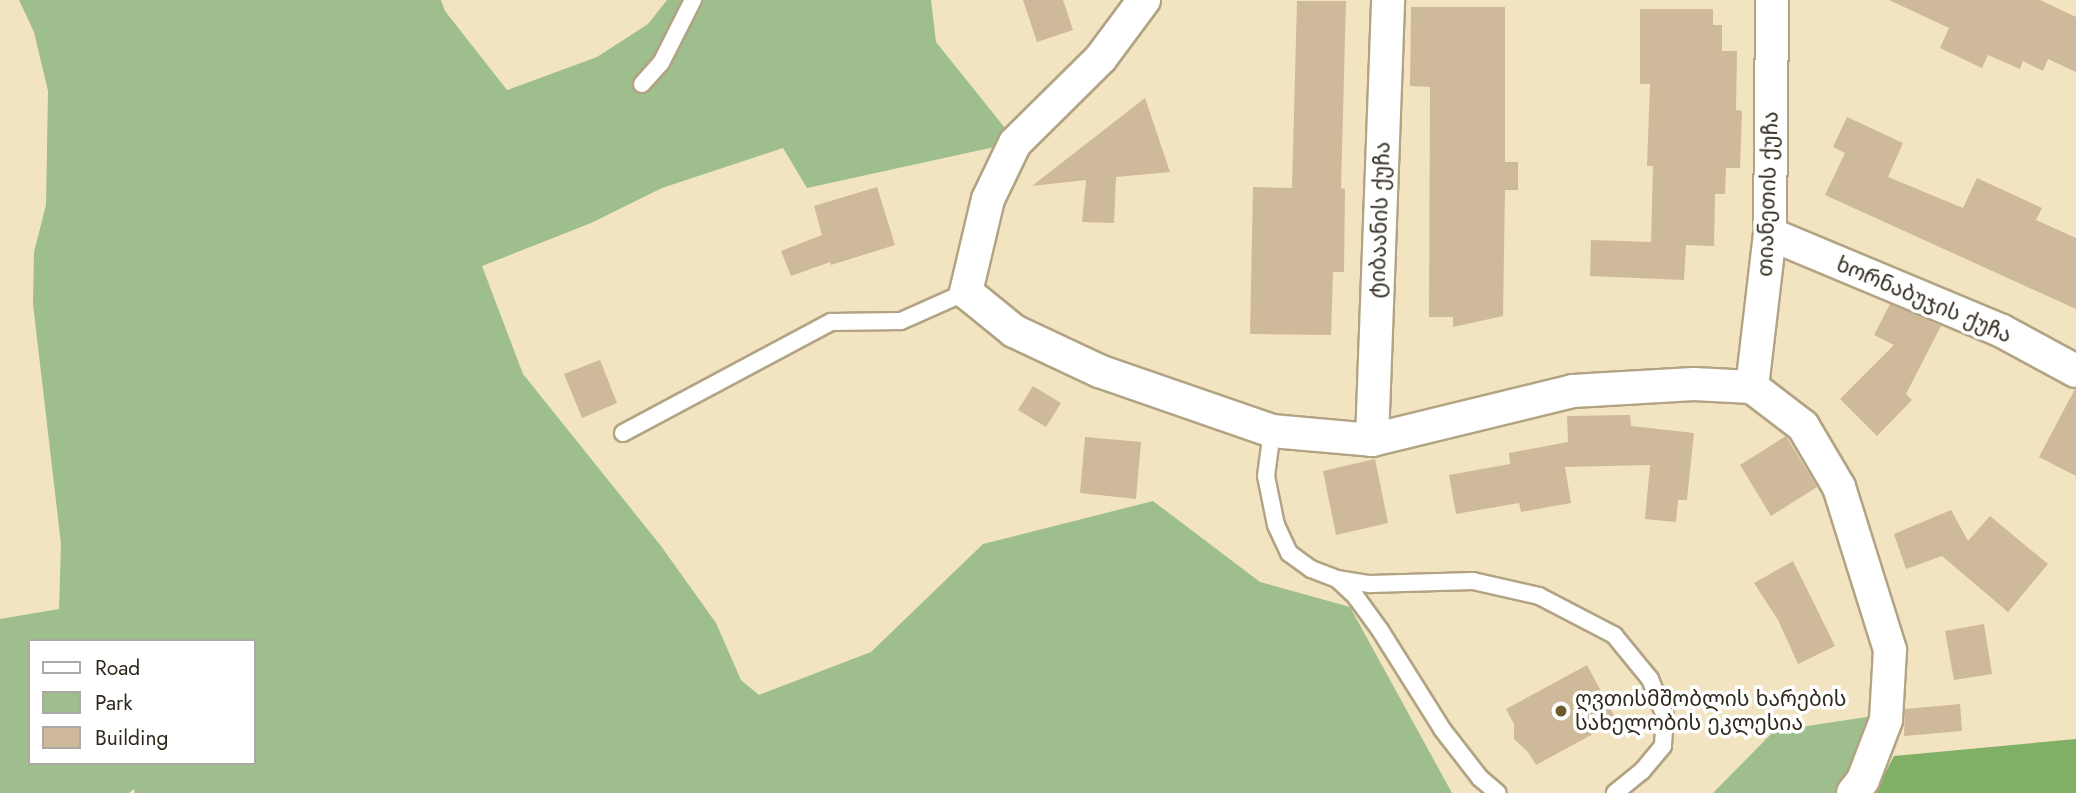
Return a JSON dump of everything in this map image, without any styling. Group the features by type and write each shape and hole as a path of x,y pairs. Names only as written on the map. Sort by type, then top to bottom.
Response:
{"street":[{"path":"1143,0 1101,58 1015,143 988,199 966,292 1014,331 1099,371 1272,430 1373,440 1573,391 1694,384 1752,387 1803,426 1839,486 1890,650 1886,720 1863,780 1853,793"},
{"name":"ტიბაანის ქუჩა","path":"1373,440 1388,0"},
{"name":"თიანეთის ქუჩა","path":"1752,387 1770,234 1772,0"},
{"name":"ხორნაბუჯის ქუჩა","path":"1770,234 2002,331 2076,371"}],"lane":[{"path":"642,84 662,63 693,0"},
{"path":"623,433 831,322 901,321 966,292"},
{"path":"1272,430 1266,476 1276,525 1289,553 1311,569 1337,579 1370,584 1473,581 1539,596 1614,635 1650,679 1665,716 1662,746 1642,771 1615,793"},
{"path":"1337,579 1364,608 1480,778 1498,793"}],"green space":[{"path":"19,0 441,0 445,11 507,90 597,57 648,24 667,0 931,0 936,42 1009,133 999,146 807,188 783,148 662,188 591,223 482,266 523,374 661,546 716,623 741,680 759,695 871,652 983,544 1153,501 1260,582 1350,607 1452,793 135,793 134,789 129,793 0,793 0,619 59,609 61,544 33,304 34,252 46,205 48,91 34,32"},
{"path":"1873,716 1843,793 1713,793 1774,731"},
{"path":"2076,739 2076,793 1875,793 1894,756"}],"building":[{"path":"1023,0 1063,0 1073,30 1037,42"},
{"path":"1889,0 2040,0 2076,17 2076,72 2048,59 2043,71 2023,61 2020,69 1988,55 1982,68 1940,48 1949,28"},
{"path":"1297,1 1346,1 1341,188 1345,189 1344,272 1333,272 1331,335 1250,334 1253,187 1292,188"},
{"path":"1411,7 1505,7 1505,162 1518,162 1518,190 1505,190 1503,316 1453,327 1453,317 1429,317 1430,87 1410,86"},
{"path":"1640,9 1713,9 1713,25 1722,25 1722,51 1737,51 1736,110 1742,111 1740,168 1726,168 1725,194 1715,194 1714,246 1686,245 1684,280 1590,276 1591,240 1651,242 1653,166 1647,166 1650,84 1640,84"},
{"path":"1145,98 1170,172 1116,177 1114,223 1082,222 1086,180 1032,186"},
{"path":"1847,117 1903,143 1888,177 1963,208 1977,178 2042,208 2036,220 2076,238 2076,309 1825,195 1845,153 1833,147"},
{"path":"877,187 895,245 831,265 830,262 791,276 781,251 822,235 814,206"},
{"path":"1890,304 1941,326 1906,394 1912,400 1877,436 1840,399 1894,345 1874,335"},
{"path":"600,360 617,403 582,418 564,374"},
{"path":"1033,386 1061,403 1046,427 1018,410"},
{"path":"2076,389 2076,476 2039,457"},
{"path":"1630,415 1631,426 1694,433 1687,500 1678,500 1676,522 1645,519 1650,465 1565,467 1571,503 1521,512 1519,503 1456,514 1449,475 1510,464 1509,453 1568,442 1567,416"},
{"path":"1786,436 1817,487 1771,516 1740,465"},
{"path":"1085,437 1141,442 1136,499 1080,493"},
{"path":"1375,459 1388,523 1336,535 1323,471"},
{"path":"1951,510 1968,541 1990,516 2048,564 2008,612 1942,556 1906,569 1894,534"},
{"path":"1793,561 1835,646 1798,664 1778,620 1754,583"},
{"path":"1984,624 1992,674 1954,680 1945,631"},
{"name":"ღვთისმშობლის ხარების სახელობის ეკლესია","path":"1587,665 1617,721 1536,765 1528,752 1514,739 1514,724 1506,709"},
{"path":"1960,704 1962,731 1904,736 1905,709"}],"place":[{"name":"ღვთისმშობლის ხარების სახელობის ეკლესია","path":"1561,711"}]}
